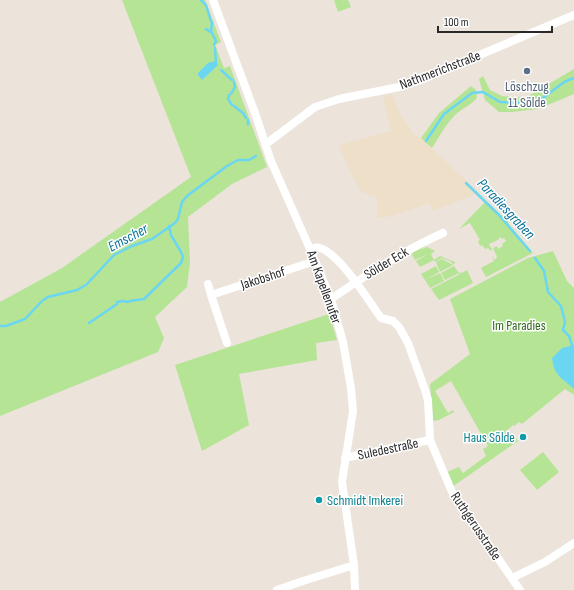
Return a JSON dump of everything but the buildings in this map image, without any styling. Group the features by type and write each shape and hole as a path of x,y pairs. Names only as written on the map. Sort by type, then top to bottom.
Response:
{"street":[{"name":"Am Kapellenufer","path":"213,0 271,161 331,299 343,342 353,411 342,482 354,565 355,590"},
{"name":"Nathmerichstraße","path":"266,144 315,107 339,99 399,87 418,81 574,15"},
{"name":"Sölder Eck","path":"331,299 404,251 443,233"},
{"name":"Ruthgerusstraße","path":"310,249 319,248 334,257 347,271 381,318 393,321 399,327 408,343 424,385 428,400 430,440 452,492 520,590"},
{"name":"Jakobshof","path":"211,295 315,261"},
{"path":"208,284 227,343"},
{"name":"Suledestraße","path":"345,458 430,440"},
{"path":"512,578 545,562 574,543"},
{"path":"277,590 354,565"}],"shaded area":[{"path":"392,94 401,116 415,135 421,138 479,193 433,211 429,203 393,216 377,218 377,197 361,192 351,174 339,145 391,131 383,98"}],"green space":[{"path":"122,0 205,0 221,42 215,45 224,68 230,66 267,167 232,184 188,217 190,262 187,287 155,317 164,338 158,352 0,416 0,302 62,268 191,177"},
{"path":"334,0 348,0 351,7 338,12"},
{"path":"574,69 574,94 538,109 512,112 499,112 485,100 479,79 483,76 490,90 502,96 525,98"},
{"path":"471,86 476,90 477,98 452,118 432,148 421,138 439,113"},
{"path":"486,201 509,222 508,223 533,253 486,277 481,268 494,261 492,256 495,260 497,257 493,248 497,246 498,249 503,246 502,244 506,241 504,238 502,239 500,237 498,240 489,244 492,250 491,251 488,248 485,249 482,245 480,246 478,241 480,240 470,223 459,229"},
{"path":"424,245 426,246 420,250 427,247 435,251 431,254 434,260 420,267 416,261 428,254 415,260 412,255 414,254 412,254 411,251"},
{"name":"Im Paradies","path":"553,251 567,281 574,288 574,395 565,389 522,424 519,422 514,426 513,425 505,432 510,438 514,435 518,441 452,487 447,472 459,467 463,473 486,456 483,449 488,446 451,381 435,391 448,413 453,410 454,412 439,420 433,421 430,384 470,354 450,299 528,258"},
{"path":"440,256 455,262 454,265 450,261 442,258 435,262 434,260"},
{"path":"442,259 453,265 440,272 436,262"},
{"path":"436,266 439,272 425,280 421,274"},
{"path":"454,266 459,273 445,280 441,273"},
{"path":"467,270 473,283 439,300 431,289 460,274 459,272 462,273"},
{"path":"440,273 444,281 430,288 425,280"},
{"path":"329,314 337,340 316,343 317,360 239,374 249,425 202,451 175,365"},
{"path":"543,452 559,472 537,490 520,470"}],"water":[{"path":"215,61 218,65 202,80 198,73 208,63"},
{"path":"574,345 574,389 557,373 552,358 562,348"}],"waterway":[{"path":"201,0 205,4"},
{"path":"206,5 211,21"},
{"path":"212,22 211,31 216,41 214,45"},
{"path":"206,29 212,33"},
{"path":"215,48 216,63"},
{"path":"221,70 232,80"},
{"name":"Emscher","path":"426,141 444,114 472,93 483,92 500,102 523,103 539,101 564,82 574,78"},
{"path":"231,94 235,87 234,82"},
{"path":"229,95 228,99 232,105"},
{"path":"234,106 243,113 246,118"},
{"name":"Emscher","path":"0,326 6,326 25,319 42,301 48,297 77,290 86,285 114,255 132,246 152,239 175,223 178,219 182,202 187,196 227,166 238,160 249,160 256,156"},
{"name":"Paradiesgraben","path":"466,183 498,214 530,251"},
{"path":"89,323 117,304 117,302 128,302 144,299 181,263 183,257 171,235 169,226"},
{"name":"Paradiesgraben","path":"535,258 544,271 548,292 561,306 565,322 563,330 569,336 572,345"}],"place":[{"name":"Löschzug 11 Sölde","path":"527,71"},
{"name":"Haus Sölde","path":"523,437"},
{"name":"Schmidt Imkerei","path":"319,500"}]}
